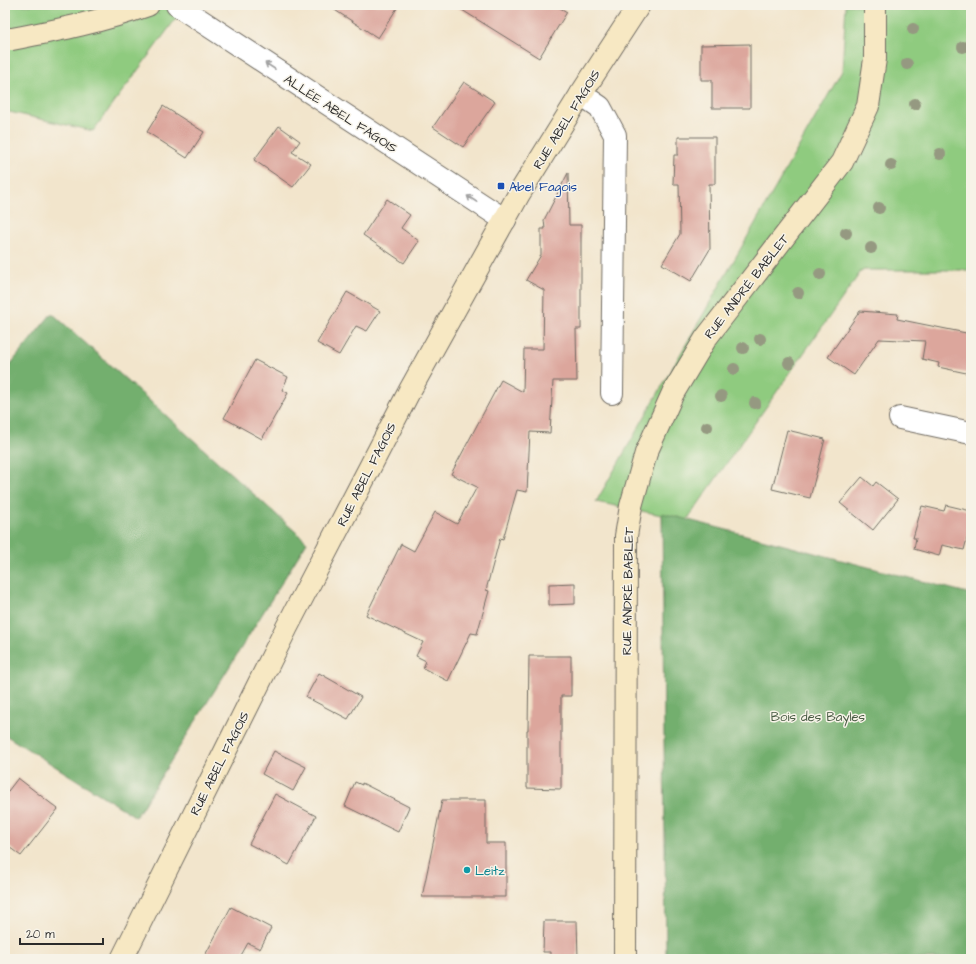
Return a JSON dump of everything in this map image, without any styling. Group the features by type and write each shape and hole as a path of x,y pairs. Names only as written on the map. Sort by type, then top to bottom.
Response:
{"main road":[{"path":"5,39 81,26 127,13 148,5"},
{"name":"RUE ABEL FAGOIS","path":"122,959 287,627 410,390 519,194 638,5"},
{"name":"RUE ANDRÉ BABLET","path":"624,959 626,536 631,506 646,454 673,393 706,338 842,162 868,106 875,59 875,5"}],"street":[{"name":"ALLÉE ABEL FAGOIS","path":"178,5 504,220"},
{"path":"581,94 600,107 615,135 612,393"},
{"path":"900,418 971,433"}],"green space":[{"path":"5,5 186,5 93,131 5,111"},
{"path":"846,5 971,5 971,270 862,270 687,520 596,502 842,71"},
{"path":"52,313 307,542 136,817 5,735 5,371"},
{"name":"Bois des Bayles","path":"662,513 971,594 971,959 666,959"}],"building":[{"path":"327,5 399,5 378,38"},
{"path":"454,5 555,5 567,12 539,58"},
{"path":"750,44 750,108 712,108 712,80 701,80 701,45"},
{"path":"464,82 495,102 463,147 433,127"},
{"path":"163,106 204,132 187,158 147,132"},
{"path":"279,126 300,141 292,152 311,164 293,187 254,160"},
{"path":"678,137 715,137 715,184 709,184 710,249 691,281 662,264 680,234 679,184 673,184 674,155 678,155"},
{"path":"568,173 569,225 581,225 581,329 576,329 577,381 553,381 550,433 530,432 527,492 517,490 503,539 500,538 486,590 489,591 477,634 471,633 448,681 423,668 426,661 416,656 423,642 366,615 401,544 414,551 435,512 457,524 477,487 451,474 501,380 523,392 524,349 543,349 544,290 526,280 541,255 541,229 545,229 544,220"},
{"path":"387,199 410,215 401,228 419,241 404,263 363,235"},
{"path":"347,292 380,311 367,331 356,326 339,355 317,343"},
{"path":"860,311 898,314 897,319 971,334 971,374 938,367 939,363 922,359 925,341 879,339 854,375 828,357"},
{"path":"255,360 288,377 282,390 288,393 262,439 224,418"},
{"path":"787,430 825,439 810,498 772,489"},
{"path":"862,477 873,486 876,482 898,499 873,530 840,503"},
{"path":"946,505 971,511 971,523 964,550 942,545 939,556 914,549 916,538 913,538 922,506 944,511"},
{"path":"575,583 575,604 549,605 549,584"},
{"path":"529,656 571,656 571,696 561,696 561,789 527,788"},
{"path":"319,673 361,697 348,719 306,697"},
{"path":"274,751 306,767 293,791 262,774"},
{"path":"18,778 58,809 21,856 5,844 5,795"},
{"path":"355,782 362,785 362,783 409,807 398,832 345,806"},
{"path":"275,794 316,816 289,865 249,844"},
{"name":"Leitz","path":"442,800 486,800 486,843 506,843 506,897 422,897"},
{"path":"231,907 271,928 260,949 248,943 239,959 203,959"},
{"path":"544,921 577,921 578,959 550,959 550,952 543,952"}],"place":[{"name":"Abel Fagois","path":"501,186"},
{"name":"Leitz","path":"467,870"}]}
